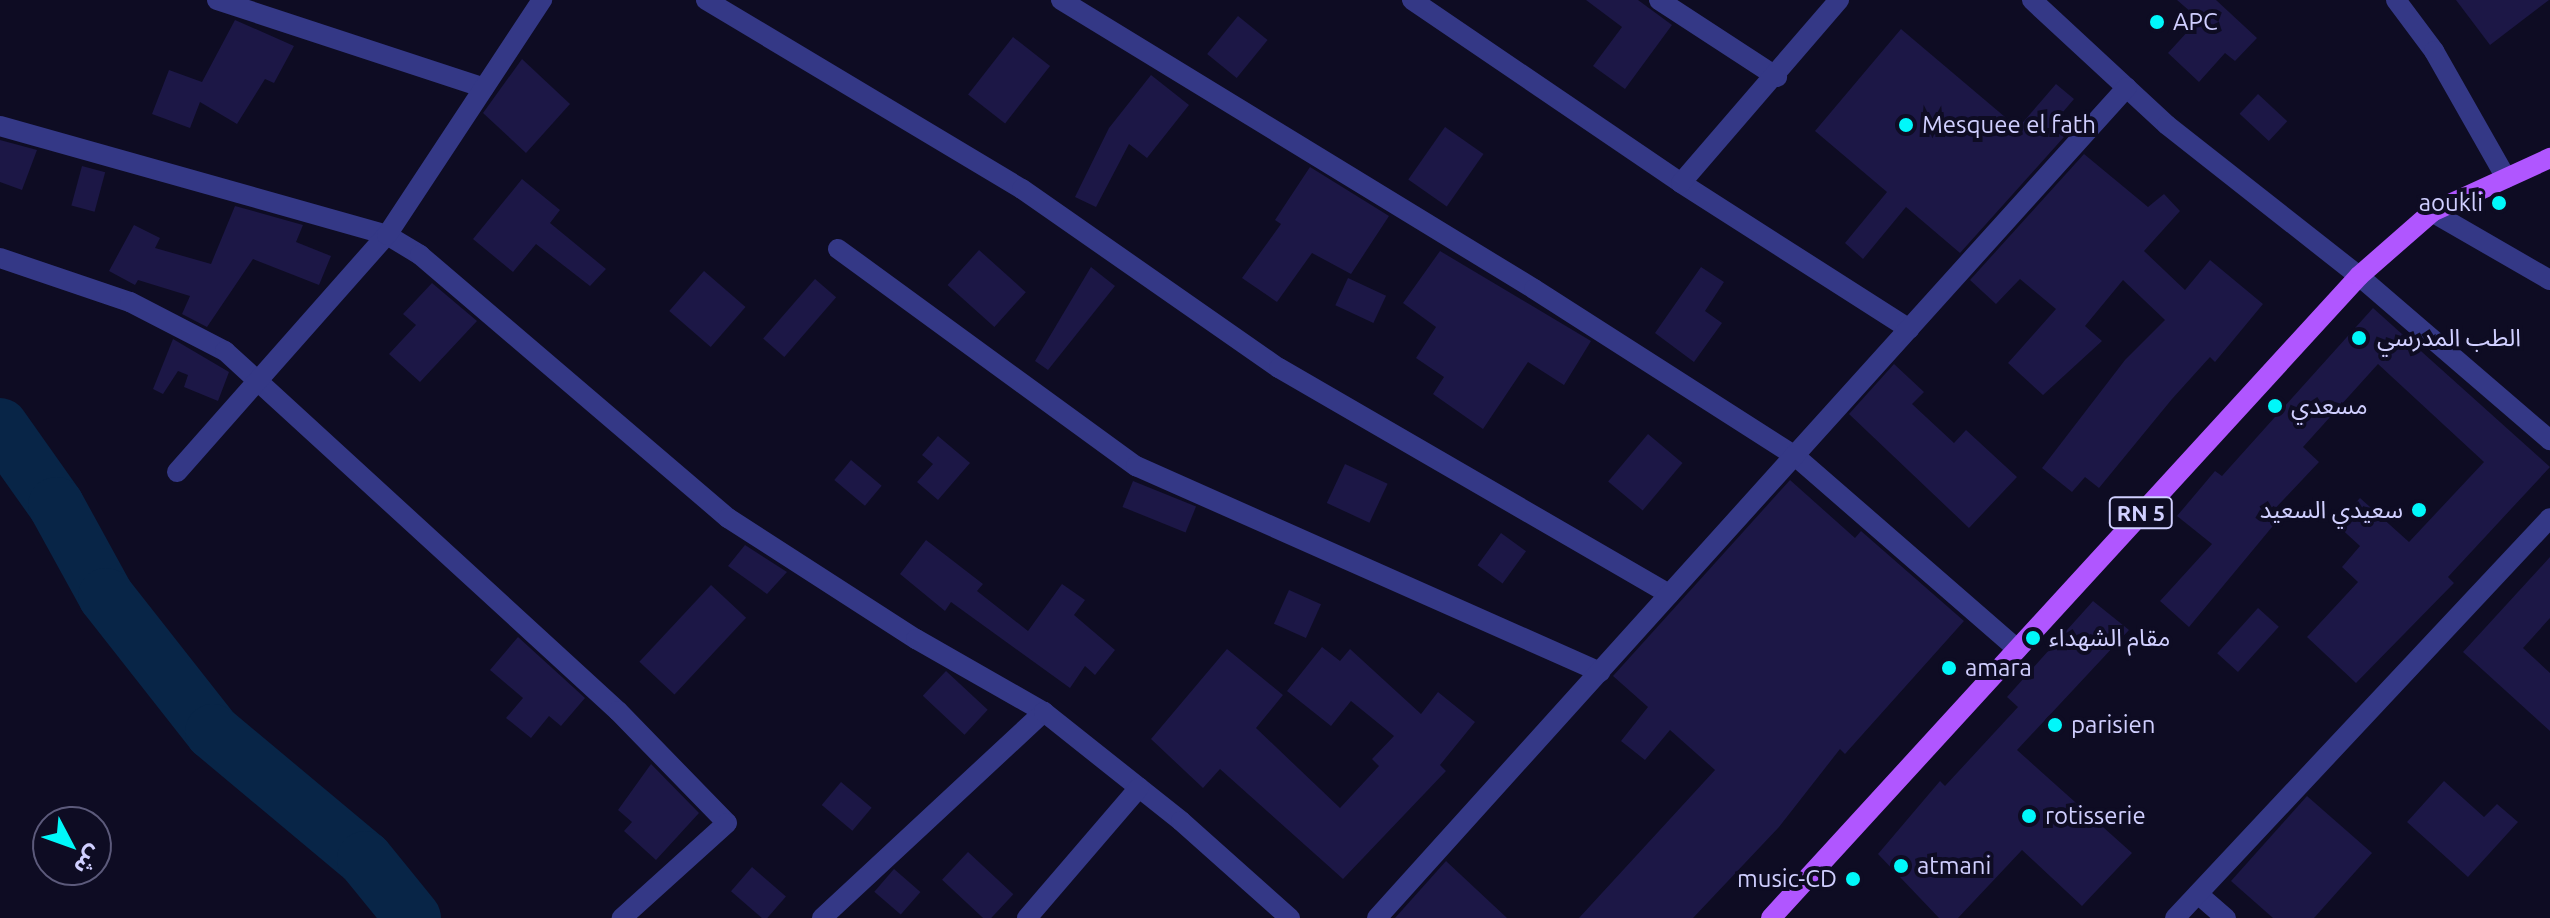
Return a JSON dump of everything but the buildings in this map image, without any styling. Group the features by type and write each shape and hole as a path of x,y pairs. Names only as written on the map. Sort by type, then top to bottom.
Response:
{"main road":[{"name":"RN 5","path":"1771,918 2359,276 2432,212 2550,158"}],"street":[{"path":"217,0 484,88"},
{"path":"177,472 387,235 542,0"},
{"path":"706,0 1022,189 1279,368 1669,594"},
{"path":"1061,0 1534,289 1794,455 2017,649"},
{"path":"1412,0 1681,183 1909,329"},
{"path":"1659,0 1777,77"},
{"path":"1681,183 1777,77 1839,0"},
{"path":"2032,0 2127,87 2359,276 2550,440"},
{"path":"2396,0 2434,51 2506,178"},
{"path":"1377,918 2127,87"},
{"path":"0,126 387,235 420,255 728,518 916,639 1044,712 1139,788 1290,918"},
{"path":"2432,212 2550,280"},
{"path":"838,249 1136,466 1600,672"},
{"path":"0,258 130,302 225,351 260,379 618,711 727,823 622,918"},
{"path":"2175,918 2550,518"},
{"path":"822,918 1044,712"},
{"path":"1027,918 1139,788"},
{"path":"2198,894 2226,918"}],"waterway":[{"path":"0,426 56,505 106,596 213,732 365,859 413,918"}],"place":[{"name":"APC","path":"2157,22"},
{"name":"Mesquee el fath","path":"1906,125"},
{"name":"aoukli","path":"2499,203"},
{"name":"الطب المدرسي","path":"2359,338"},
{"name":"مسعدي","path":"2275,406"},
{"name":"سعيدي السعيد","path":"2419,510"},
{"name":"مقام الشهداء","path":"2033,638"},
{"name":"amara","path":"1949,668"},
{"name":"parisien","path":"2055,725"},
{"name":"rotisserie","path":"2029,816"},
{"name":"atmani","path":"1901,866"},
{"name":"music-CD","path":"1853,879"}]}
